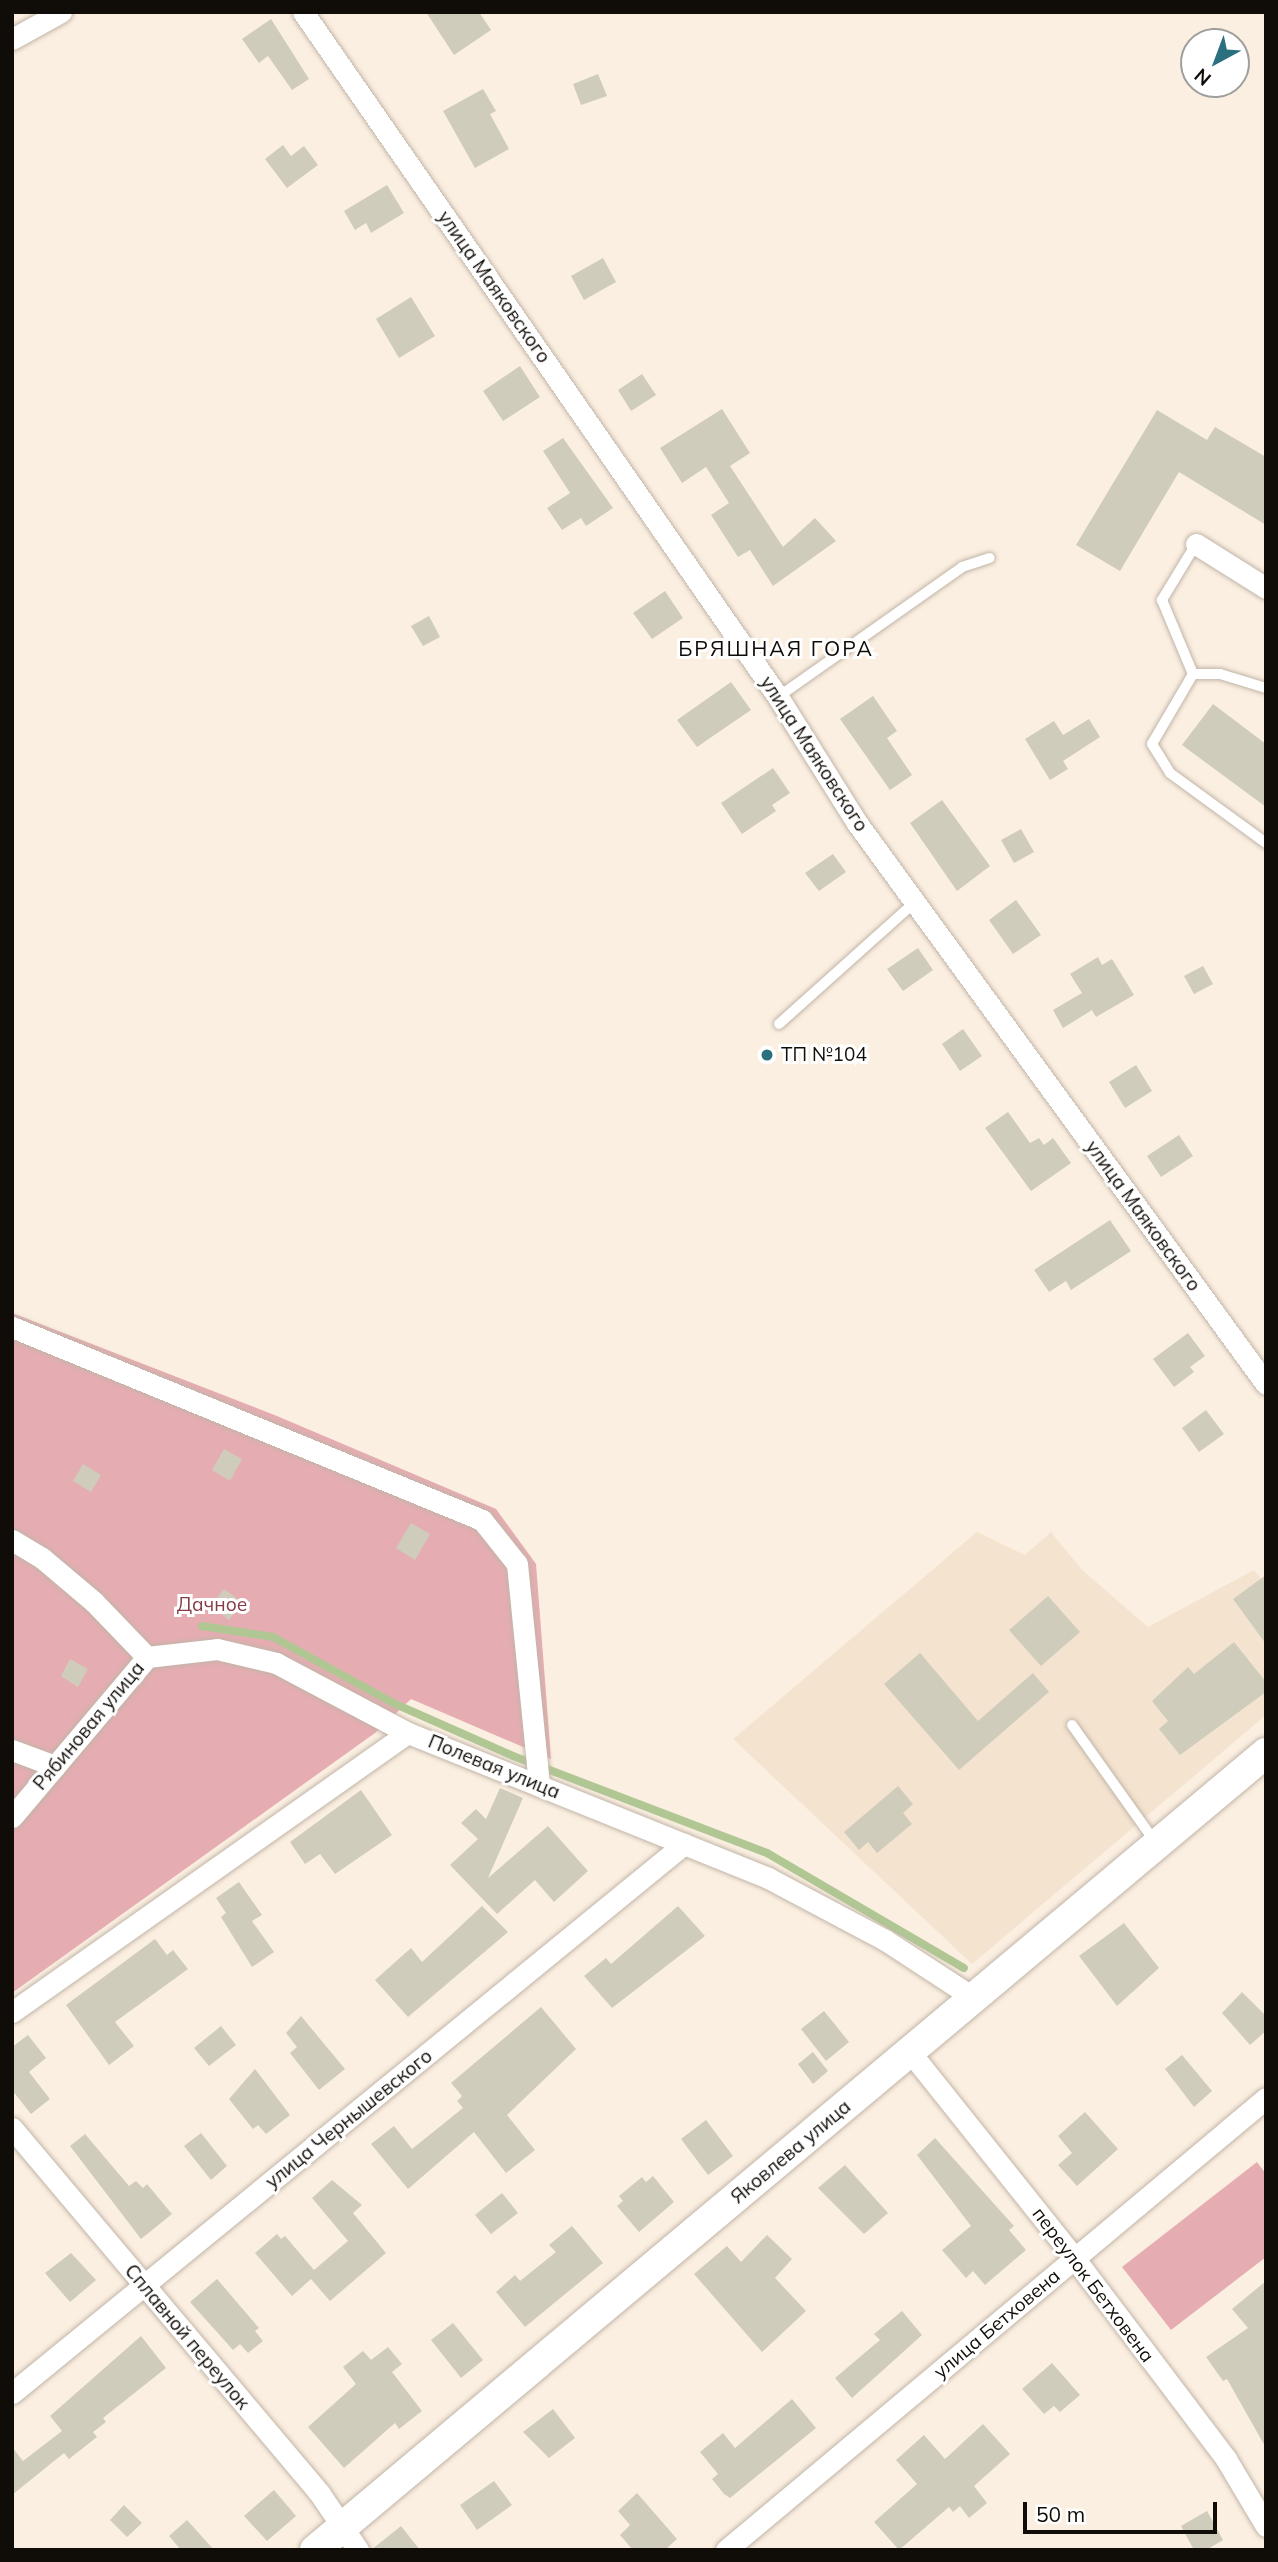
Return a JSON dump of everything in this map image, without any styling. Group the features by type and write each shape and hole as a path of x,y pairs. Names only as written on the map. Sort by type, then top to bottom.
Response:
{"street":[{"path":"12,39 61,12"},
{"name":"улица Маяковского","path":"303,12 778,697 857,823 1266,1384"},
{"path":"1196,544 1266,588"},
{"path":"12,1327 482,1520 517,1564 539,1786"},
{"path":"12,1540 42,1558 94,1602 147,1657"},
{"name":"Рябиновая улица","path":"12,1817 147,1657 217,1649 276,1663 408,1732"},
{"name":"Полевая улица","path":"12,2012 408,1732 684,1844 815,1903 885,1940 974,1998"},
{"path":"12,1750 55,1766"},
{"name":"Яковлева улица","path":"315,2550 350,2538 974,1998 1266,1753"},
{"name":"улица Чернышевского","path":"12,2393 684,1844"},
{"name":"переулок Бетховена","path":"911,2052 1075,2259 1226,2459 1266,2526"},
{"name":"улица Бетховена","path":"726,2550 1266,2098"},
{"name":"Сплавной переулок","path":"12,2128 320,2494 350,2538"}],"lane":[{"path":"1193,674 1161,600 1196,544"},
{"path":"778,697 962,567 990,558"},
{"path":"1193,674 1220,674 1266,688"},
{"path":"1193,674 1152,744 1170,773 1266,843"},
{"path":"779,1024 915,902"},
{"path":"1072,1725 1157,1844"}],"shaded area":[{"path":"977,1532 1025,1555 1051,1532 1082,1570 1148,1627 1254,1570 1266,1585 1266,1715 972,1964 733,1739"}],"green space":[{"name":"Дачное","path":"12,1313 277,1416 496,1509 536,1564 551,1759 411,1699 375,1733 12,1993"},
{"path":"1257,2162 1266,2174 1266,2257 1171,2330 1122,2267"}],"building":[{"path":"426,12 479,12 491,30 454,55"},
{"path":"271,19 309,79 292,90 268,56 259,63 242,39"},
{"path":"598,74 607,96 581,105 573,84"},
{"path":"483,89 496,111 490,114 509,149 475,168 443,111"},
{"path":"283,145 291,156 304,146 318,165 287,188 265,159"},
{"path":"387,185 404,213 371,233 366,223 355,230 344,211"},
{"path":"603,258 616,282 584,300 571,276"},
{"path":"411,297 435,336 399,358 376,319"},
{"path":"520,366 540,397 503,421 483,391"},
{"path":"642,374 656,395 631,411 618,390"},
{"path":"722,409 750,453 730,466 783,547 815,518 836,541 773,586 750,550 738,557 711,515 729,503 706,467 682,483 660,448"},
{"path":"1157,410 1207,440 1215,427 1266,457 1266,525 1179,472 1120,571 1076,545"},
{"path":"563,438 613,508 586,526 581,518 562,530 547,508 570,493 543,451"},
{"path":"665,591 683,618 652,639 633,613"},
{"path":"429,616 440,637 423,646 411,626"},
{"path":"731,682 751,710 697,747 677,720"},
{"path":"873,696 897,731 887,738 912,775 890,790 840,719"},
{"path":"1213,704 1266,744 1266,807 1182,745"},
{"path":"1089,719 1100,737 1063,761 1068,769 1050,780 1025,739 1054,721 1063,735"},
{"path":"773,768 790,793 772,805 776,811 742,834 721,803"},
{"path":"942,800 990,866 957,891 910,823"},
{"path":"1021,829 1034,852 1014,863 1001,840"},
{"path":"833,854 846,872 819,891 805,873"},
{"path":"1016,900 1041,935 1013,954 989,920"},
{"path":"918,948 933,970 903,991 887,969"},
{"path":"1098,957 1102,965 1112,959 1134,995 1096,1017 1092,1010 1063,1028 1053,1010 1082,993 1070,974"},
{"path":"1203,966 1213,984 1194,994 1184,976"},
{"path":"963,1029 982,1056 960,1071 942,1044"},
{"path":"1136,1065 1152,1091 1125,1108 1109,1082"},
{"path":"1008,1112 1030,1143 1039,1138 1044,1145 1053,1138 1071,1163 1031,1191 985,1128"},
{"path":"1179,1135 1193,1156 1161,1177 1147,1156"},
{"path":"1110,1220 1131,1251 1071,1290 1066,1281 1049,1292 1034,1270"},
{"path":"1188,1333 1205,1356 1190,1367 1194,1372 1174,1387 1153,1359"},
{"path":"1206,1410 1224,1434 1199,1452 1182,1428"},
{"path":"224,1449 242,1459 230,1481 212,1470"},
{"path":"83,1464 101,1475 91,1492 73,1481"},
{"path":"411,1523 430,1534 415,1560 396,1548"},
{"path":"1266,1575 1266,1644 1233,1599"},
{"path":"224,1589 242,1602 229,1620 211,1606"},
{"path":"1048,1596 1080,1632 1041,1666 1009,1630"},
{"path":"1234,1642 1266,1682 1266,1692 1180,1755 1159,1729 1168,1721 1152,1701 1188,1667 1194,1674"},
{"path":"920,1653 978,1721 1033,1673 1049,1692 959,1770 884,1684"},
{"path":"70,1659 88,1669 78,1687 61,1676"},
{"path":"898,1786 913,1804 903,1813 912,1824 877,1853 868,1842 859,1850 844,1832"},
{"path":"500,1788 523,1798 488,1878 548,1826 588,1871 554,1902 535,1880 497,1914 450,1865 478,1839 461,1823 476,1809 486,1819"},
{"path":"361,1790 392,1835 335,1874 320,1854 305,1864 290,1842"},
{"path":"239,1882 262,1915 252,1921 274,1952 252,1967 221,1917 226,1913 216,1898"},
{"path":"482,1906 508,1932 408,2017 375,1980 411,1948 422,1962"},
{"path":"678,1906 705,1936 612,2008 584,1976 606,1958 611,1964"},
{"path":"1124,1923 1159,1968 1117,2006 1079,1956"},
{"path":"155,1939 167,1955 173,1950 188,1969 115,2022 134,2046 109,2065 66,2005"},
{"path":"1242,1992 1266,2016 1266,2031 1250,2045 1222,2013"},
{"path":"541,2007 576,2049 507,2115 535,2150 506,2173 474,2132 408,2189 371,2144 394,2126 412,2149 463,2108 457,2101 462,2096 451,2083"},
{"path":"824,2011 849,2042 826,2061 801,2029"},
{"path":"301,2016 345,2069 319,2090 290,2053 297,2047 286,2033"},
{"path":"221,2026 236,2045 209,2066 194,2048"},
{"path":"28,2035 46,2058 29,2072 50,2099 31,2114 12,2090 12,2047"},
{"path":"813,2052 828,2071 813,2084 798,2064"},
{"path":"1182,2055 1212,2091 1194,2107 1165,2069"},
{"path":"255,2069 290,2115 266,2134 258,2125 253,2129 229,2099"},
{"path":"1085,2112 1118,2149 1077,2186 1058,2165 1072,2153 1058,2136"},
{"path":"706,2120 733,2156 708,2175 681,2139"},
{"path":"201,2133 227,2166 211,2180 184,2146"},
{"path":"85,2134 129,2186 136,2181 143,2188 147,2184 172,2214 141,2239 70,2146"},
{"path":"935,2138 1014,2226 1009,2230 1026,2250 985,2285 973,2271 966,2278 942,2250 971,2226 917,2155"},
{"path":"845,2165 888,2213 864,2234 818,2188"},
{"path":"653,2176 674,2202 639,2232 617,2206 623,2201 619,2196 642,2177 646,2182"},
{"path":"332,2180 362,2205 353,2213 386,2253 330,2301 311,2279 292,2296 255,2253 277,2234 281,2239 285,2236 314,2270 348,2241 312,2198"},
{"path":"502,2193 518,2213 491,2234 475,2215"},
{"path":"572,2226 603,2263 525,2327 496,2292 515,2275 520,2281 556,2252 549,2245"},
{"path":"767,2235 792,2259 775,2278 806,2311 762,2352 694,2274 727,2246 741,2262"},
{"path":"71,2253 96,2280 70,2302 45,2273"},
{"path":"217,2279 259,2328 255,2331 263,2341 248,2353 240,2344 233,2350 190,2302"},
{"path":"1266,2281 1266,2448 1227,2379 1223,2381 1206,2357 1248,2328 1232,2309"},
{"path":"902,2311 922,2335 852,2398 835,2378 880,2340 874,2334"},
{"path":"453,2323 483,2360 461,2378 431,2340"},
{"path":"141,2336 166,2368 103,2418 106,2422 93,2432 97,2437 69,2459 64,2453 12,2495 12,2447 23,2461 62,2431 50,2416"},
{"path":"388,2347 402,2364 392,2372 422,2411 399,2429 395,2423 344,2468 308,2427 356,2384 343,2367 363,2351 371,2360"},
{"path":"1052,2363 1080,2395 1060,2412 1054,2406 1044,2414 1022,2389"},
{"path":"792,2399 816,2428 730,2498 724,2494 712,2479 718,2474 700,2452 723,2433 735,2448"},
{"path":"553,2409 575,2438 549,2458 523,2432"},
{"path":"983,2424 1010,2454 974,2486 987,2503 969,2518 960,2506 953,2512 949,2507 899,2550 874,2522 917,2484 896,2460 924,2435 945,2459"},
{"path":"494,2481 512,2505 477,2530 460,2505"},
{"path":"274,2490 296,2516 267,2541 244,2516"},
{"path":"637,2493 677,2539 665,2550 633,2550 620,2535 630,2525 618,2511"},
{"path":"124,2505 142,2523 127,2537 110,2520"},
{"path":"1207,2511 1223,2540 1206,2550 1194,2550 1181,2526"},
{"path":"187,2520 214,2550 181,2550 169,2536"},
{"path":"401,2526 420,2550 371,2550"}],"waterway":[{"path":"202,1626 273,1637 393,1703 513,1756 767,1853 964,1968"}],"place":[{"name":"ТП №104","path":"767,1055"}],"district":[{"name":"БРЯШНАЯ ГОРА","path":"776,648"}]}
